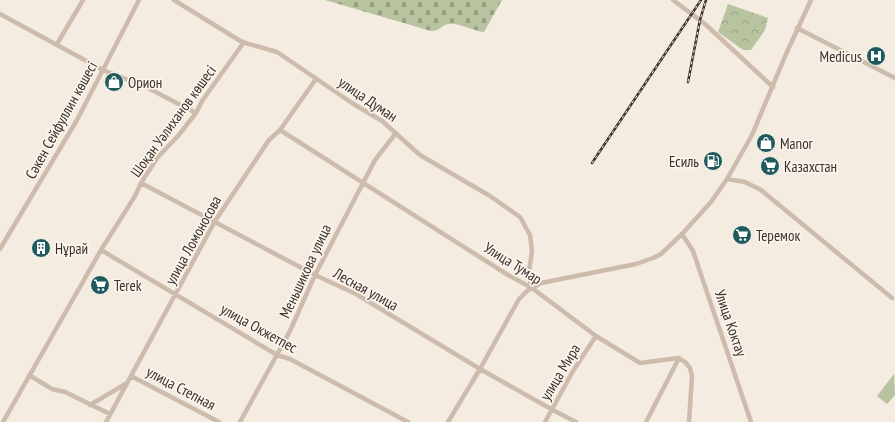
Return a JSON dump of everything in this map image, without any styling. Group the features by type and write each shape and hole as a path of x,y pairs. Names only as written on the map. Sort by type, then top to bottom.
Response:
{"street":[{"path":"57,44 82,0"},
{"name":"Сәкен Сейфуллин көшесі","path":"0,249 77,120 139,0"},
{"name":"улица Думан","path":"174,0 244,42 277,52 352,103 382,121 420,155 490,196 520,217 530,236 532,251 529,272 532,288"},
{"path":"673,0 705,24 773,87"},
{"path":"448,422 480,369 519,299 532,288 541,283 636,264 662,254 711,202 727,179 757,126 797,28 811,0"},
{"path":"0,14 103,70 146,87 196,113"},
{"path":"797,28 895,78"},
{"name":"Шоқан Уәлиханов көшесі","path":"4,420 101,250 157,158 178,136 196,113 202,101 244,42"},
{"name":"улица Ломоносова","path":"106,422 215,221 269,140 280,130 316,79"},
{"name":"Улица Тумар","path":"280,130 508,275 532,288 596,336 640,363 678,358"},
{"name":"Меньшикова улица","path":"240,422 290,331 315,275 363,182 375,160 396,133"},
{"path":"727,179 745,182 761,190 892,298"},
{"name":"Лесная улица","path":"142,183 315,275 356,294 480,369 576,422"},
{"name":"Улица Коктау","path":"682,234 693,251 751,422"},
{"name":"улица Окжетпес","path":"101,250 277,355 290,359 408,422"},
{"name":"улица Мира","path":"545,422 572,371 596,336"},
{"path":"646,422 678,358 685,362 690,368 692,376 690,422"},
{"path":"30,375 52,389 65,392 110,414"},
{"name":"улица Степная","path":"131,376 219,422"},
{"path":"90,405 127,383"}],"green space":[{"path":"325,0 502,0 484,32 461,25 452,24 431,31"},
{"path":"728,4 768,18 765,30 751,50 743,50 718,32"},
{"path":"894,374 895,395 887,404 877,396"}],"railway":[{"path":"592,163 701,0"},
{"path":"688,82 700,20 706,0"}],"place":[{"name":"Medicus","path":"876,56"},
{"name":"Орион","path":"114,82"},
{"name":"Manor","path":"766,143"},
{"name":"Есиль","path":"713,161"},
{"name":"Казахстан","path":"770,166"},
{"name":"Теремок","path":"742,235"},
{"name":"Нұрай","path":"41,248"},
{"name":"Terek","path":"100,285"}]}
